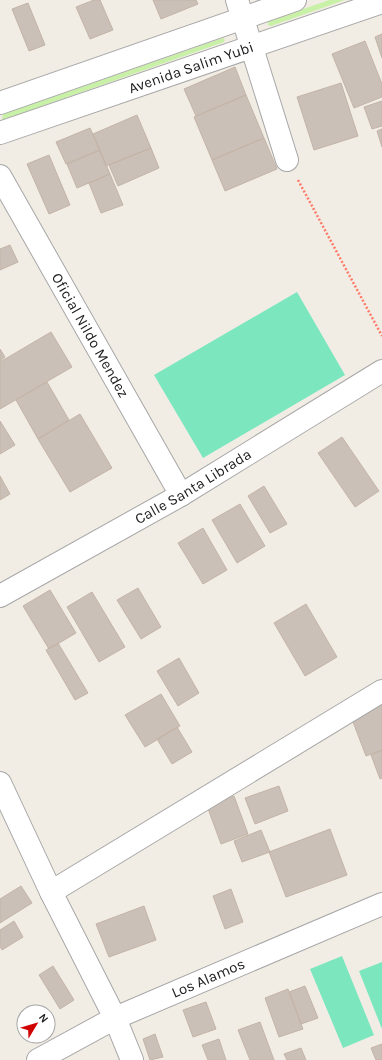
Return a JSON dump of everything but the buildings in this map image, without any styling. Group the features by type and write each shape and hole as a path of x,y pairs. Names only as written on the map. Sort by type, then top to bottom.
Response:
{"street":[{"name":"Avenida Salim Yubi","path":"0,104 240,9 295,0"},
{"name":"Avenida Salim Yubi","path":"0,133 382,2"},
{"path":"240,9 287,160"},
{"name":"Oficial Nildo Mendez","path":"0,176 181,495"},
{"name":"Calle Santa Librada","path":"0,596 181,495 382,371"},
{"path":"51,892 382,691"},
{"path":"0,783 8,823 51,892 115,1018 132,1060"},
{"name":"Los Alamos","path":"38,1060 115,1018 382,904"}],"path":[{"path":"287,160 382,336"}],"green space":[{"path":"329,0 345,0 271,26 268,25 269,21"},
{"path":"223,38 225,40 224,42 2,119 3,114"},
{"path":"297,292 345,375 203,458 154,375"},
{"path":"342,956 374,1035 343,1048 310,969"},
{"path":"382,962 382,1029 359,971"}]}
